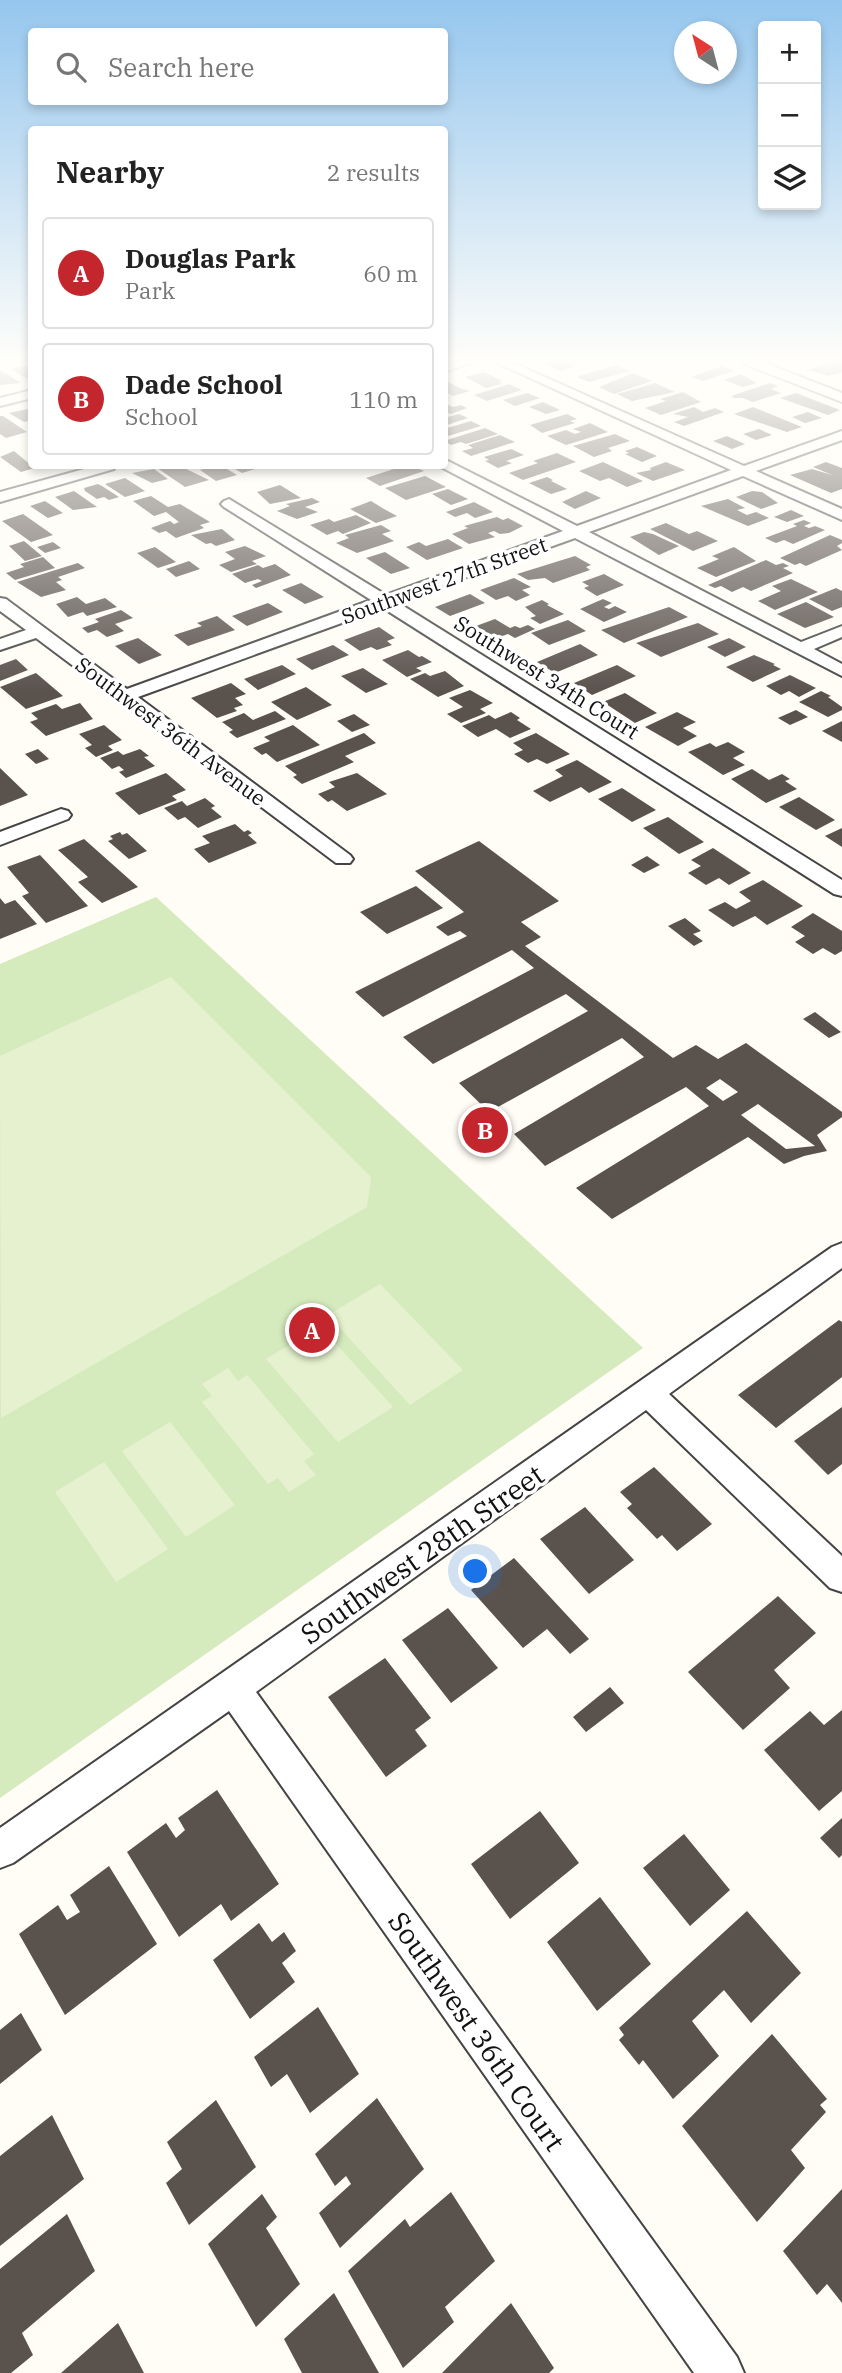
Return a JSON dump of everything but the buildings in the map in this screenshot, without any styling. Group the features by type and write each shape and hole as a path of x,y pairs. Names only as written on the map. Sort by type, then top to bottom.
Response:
{"street":[{"path":"0,497 89,472"},
{"path":"461,472 842,671"},
{"name":"Southwest 27th Street","path":"124,696 743,472"},
{"path":"747,472 842,515"},
{"name":"Southwest 34th Court","path":"229,504 842,889"},
{"name":"Southwest 36th Avenue","path":"0,603 343,859"},
{"path":"800,649 842,631"},
{"path":"0,645 38,632"},
{"path":"0,839 61,815"},
{"name":"Southwest 28th Street","path":"0,1850 233,1688 842,1254"},
{"path":"648,1393 842,1577"},
{"name":"Southwest 36th Court","path":"233,1688 721,2373"}],"green space":[{"path":"156,897 643,1348 0,1798 0,964"},
{"path":"171,977 371,1177 367,1207 1,1418 0,1056"},
{"path":"380,1284 463,1370 410,1405 328,1315"},
{"path":"320,1326 393,1407 338,1442 266,1359"},
{"path":"228,1368 238,1381 247,1375 314,1454 304,1461 316,1475 289,1492 278,1478 268,1484 202,1402 212,1396 202,1384"},
{"path":"170,1422 235,1505 186,1537 122,1451"},
{"path":"104,1462 168,1549 116,1582 55,1492"}],"place":[{"name":"Dade School","path":"485,1130"},
{"name":"Douglas Park","path":"312,1330"}]}
